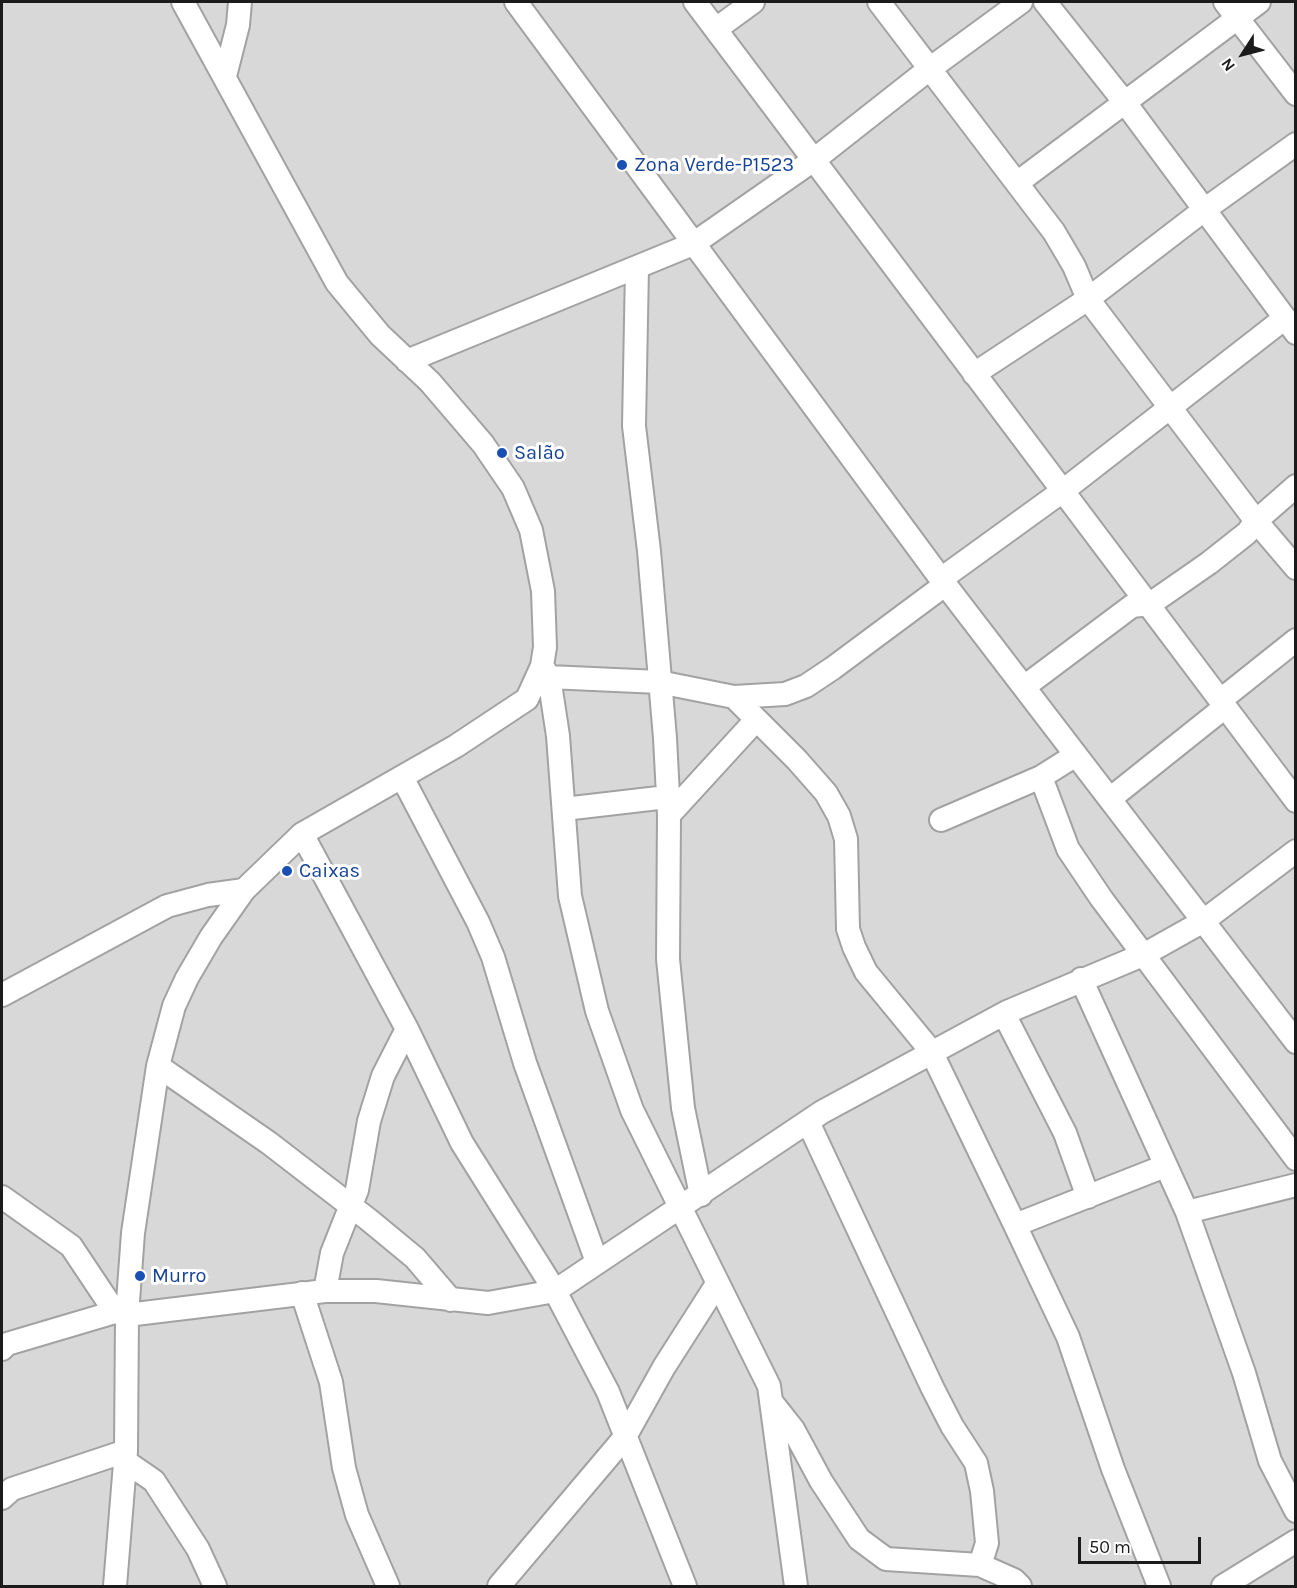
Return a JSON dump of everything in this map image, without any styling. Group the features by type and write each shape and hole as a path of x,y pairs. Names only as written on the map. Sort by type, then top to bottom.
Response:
{"street":[{"path":"183,2 337,283 380,335 430,382 483,444 513,488 531,530 543,591 546,671 558,736 570,896 597,1011 632,1110 679,1209 769,1386 774,1405 784,1504 796,1587"},
{"path":"225,76 238,25 240,2"},
{"path":"516,2 943,581 1296,1042"},
{"path":"695,2 815,159 974,374 1222,699 1296,801"},
{"path":"716,29 753,2"},
{"path":"879,2 1059,241 1074,266 1088,299 1256,521 1296,568"},
{"path":"407,361 693,244 815,159 928,70 1022,2"},
{"path":"546,671 659,682 734,697 785,694 806,686 1170,408 1290,326 1126,104 1045,2"},
{"path":"1017,183 1126,104 1231,9 1259,2"},
{"path":"1231,9 1296,94"},
{"path":"974,374 1088,299 1204,210 1296,144"},
{"path":"637,267 634,426 649,551 668,806 668,959 682,1108 700,1195"},
{"path":"1024,687 1132,606 1150,604 1235,543 1296,486"},
{"path":"1222,699 1296,640"},
{"path":"115,1587 125,1456 121,1313 158,1066 174,1006 187,978 211,937 244,890 302,834 456,746 526,699 546,671"},
{"path":"734,697 797,760 826,793 839,816 846,839 848,929 854,947 867,972 931,1051 1015,1225 1068,1337 1113,1468 1160,1587"},
{"path":"1111,798 1222,710 1222,699"},
{"path":"564,809 668,806 756,720"},
{"path":"941,819 1041,777 1076,755"},
{"path":"402,777 478,922 493,957 525,1063 597,1262"},
{"path":"1041,777 1068,849 1101,898 1296,1159"},
{"path":"302,834 407,1029 462,1143 555,1291 608,1392 661,1521 684,1587"},
{"path":"2,1349 7,1344 121,1313 302,1293 376,1291 488,1303 555,1291 808,1122 931,1051 1004,1014 1081,978 1109,970 1145,954 1202,922 1296,851"},
{"path":"2,995 167,906 208,895 244,890"},
{"path":"1081,978 1187,1212 1244,1373 1270,1461 1296,1511"},
{"path":"1004,1014 1065,1133 1088,1197"},
{"path":"325,1291 332,1252 361,1175 369,1121 383,1076 407,1029"},
{"path":"158,1066 269,1143 351,1206 415,1258 452,1300"},
{"path":"808,1122 932,1387 952,1426 976,1463 982,1491 987,1543 980,1565"},
{"path":"1015,1225 1166,1166"},
{"path":"1187,1212 1296,1185"},
{"path":"2,1197 71,1246 121,1313"},
{"path":"499,1587 625,1437 664,1367 717,1284"},
{"path":"302,1293 331,1383 344,1468 357,1515 388,1587"},
{"path":"774,1405 793,1429 821,1481 859,1539 886,1559 980,1565 1014,1580 1020,1587"},
{"path":"2,1498 12,1489 125,1456"},
{"path":"125,1456 154,1481 198,1549 215,1587"},
{"path":"1223,1587 1296,1541"}],"shaded area":[{"path":"2,2 1295,2 1295,1586 2,1586"}],"place":[{"name":"Zona Verde-P1523","path":"622,165"},
{"name":"Salão","path":"502,453"},
{"name":"Caixas","path":"287,871"},
{"name":"Murro","path":"140,1276"}]}
